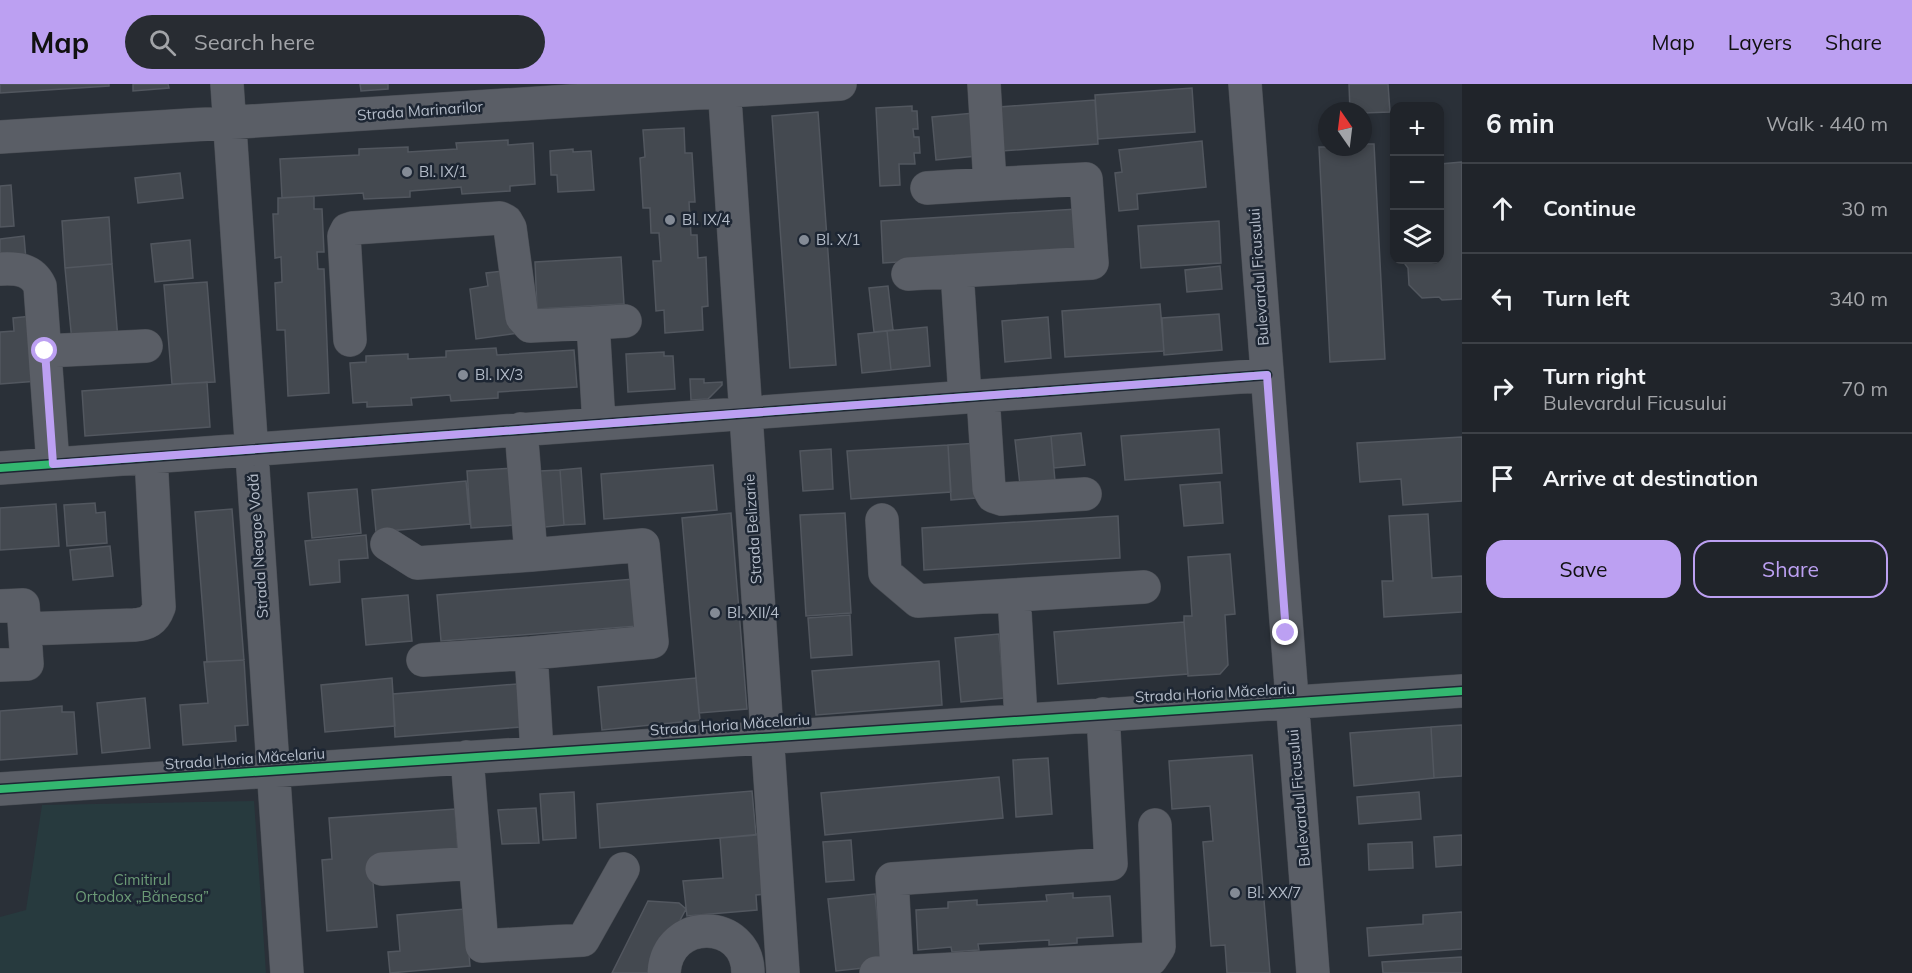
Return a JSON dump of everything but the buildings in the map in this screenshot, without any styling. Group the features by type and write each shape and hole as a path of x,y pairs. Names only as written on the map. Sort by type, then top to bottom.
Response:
{"street":[{"name":"Strada Neagoe Vodă","path":"227,84 287,973"},
{"name":"Strada Marinarilor","path":"0,137 230,123 412,98 840,84"},
{"path":"984,84 990,184"},
{"name":"Bulevardul Ficusului","path":"1245,84 1313,973"},
{"name":"Strada Belizarie","path":"724,88 783,973"},
{"path":"908,274 1092,263 1086,179 927,188"},
{"path":"350,340 344,236 347,230 387,225 500,218 506,221 510,228 522,317 525,322 530,326 609,322 599,424"},
{"path":"0,269 15,268 27,272 36,278 40,286 53,464"},
{"path":"957,271 974,396 989,489 993,496 1002,499 1085,494"},
{"path":"45,351 146,346"},
{"path":"0,468 1267,375"},
{"path":"521,429 531,555"},
{"path":"25,629 146,624 155,617 159,607 151,456"},
{"path":"882,520 885,573 918,601 1144,587"},
{"path":"387,544 417,563 643,545 652,642 531,654 423,660"},
{"path":"1014,595 1021,719"},
{"path":"0,606 23,605 27,664 0,665"},
{"path":"531,654 537,752"},
{"name":"Strada Horia Măcelariu","path":"0,789 1462,691"},
{"path":"1103,714 1111,864 892,879 885,972 964,970 1151,959 1159,947 1155,825"},
{"path":"467,757 482,946 583,940 623,869"},
{"path":"382,869 475,863"},
{"path":"664,973 666,958 673,945 690,934 711,930 724,934 736,942 744,954 748,973"}],"green space":[{"name":"Cimitirul Ortodox „Băneasa”","path":"254,801 266,973 0,973 0,917 26,910 42,805"}],"cycle path":[{"path":"0,468 1267,375"},
{"path":"0,789 1462,691"}],"place":[{"name":"Bl. IX/1","path":"407,172"},
{"name":"Bl. IX/4","path":"670,220"},
{"name":"Bl. X/1","path":"804,240"},
{"name":"Bl. IX/3","path":"463,375"},
{"name":"Bl. XII/4","path":"715,613"},
{"name":"Bl. XX/7","path":"1235,893"}],"route":[{"path":"45,351 53,464 1267,375 1286,633"}]}
